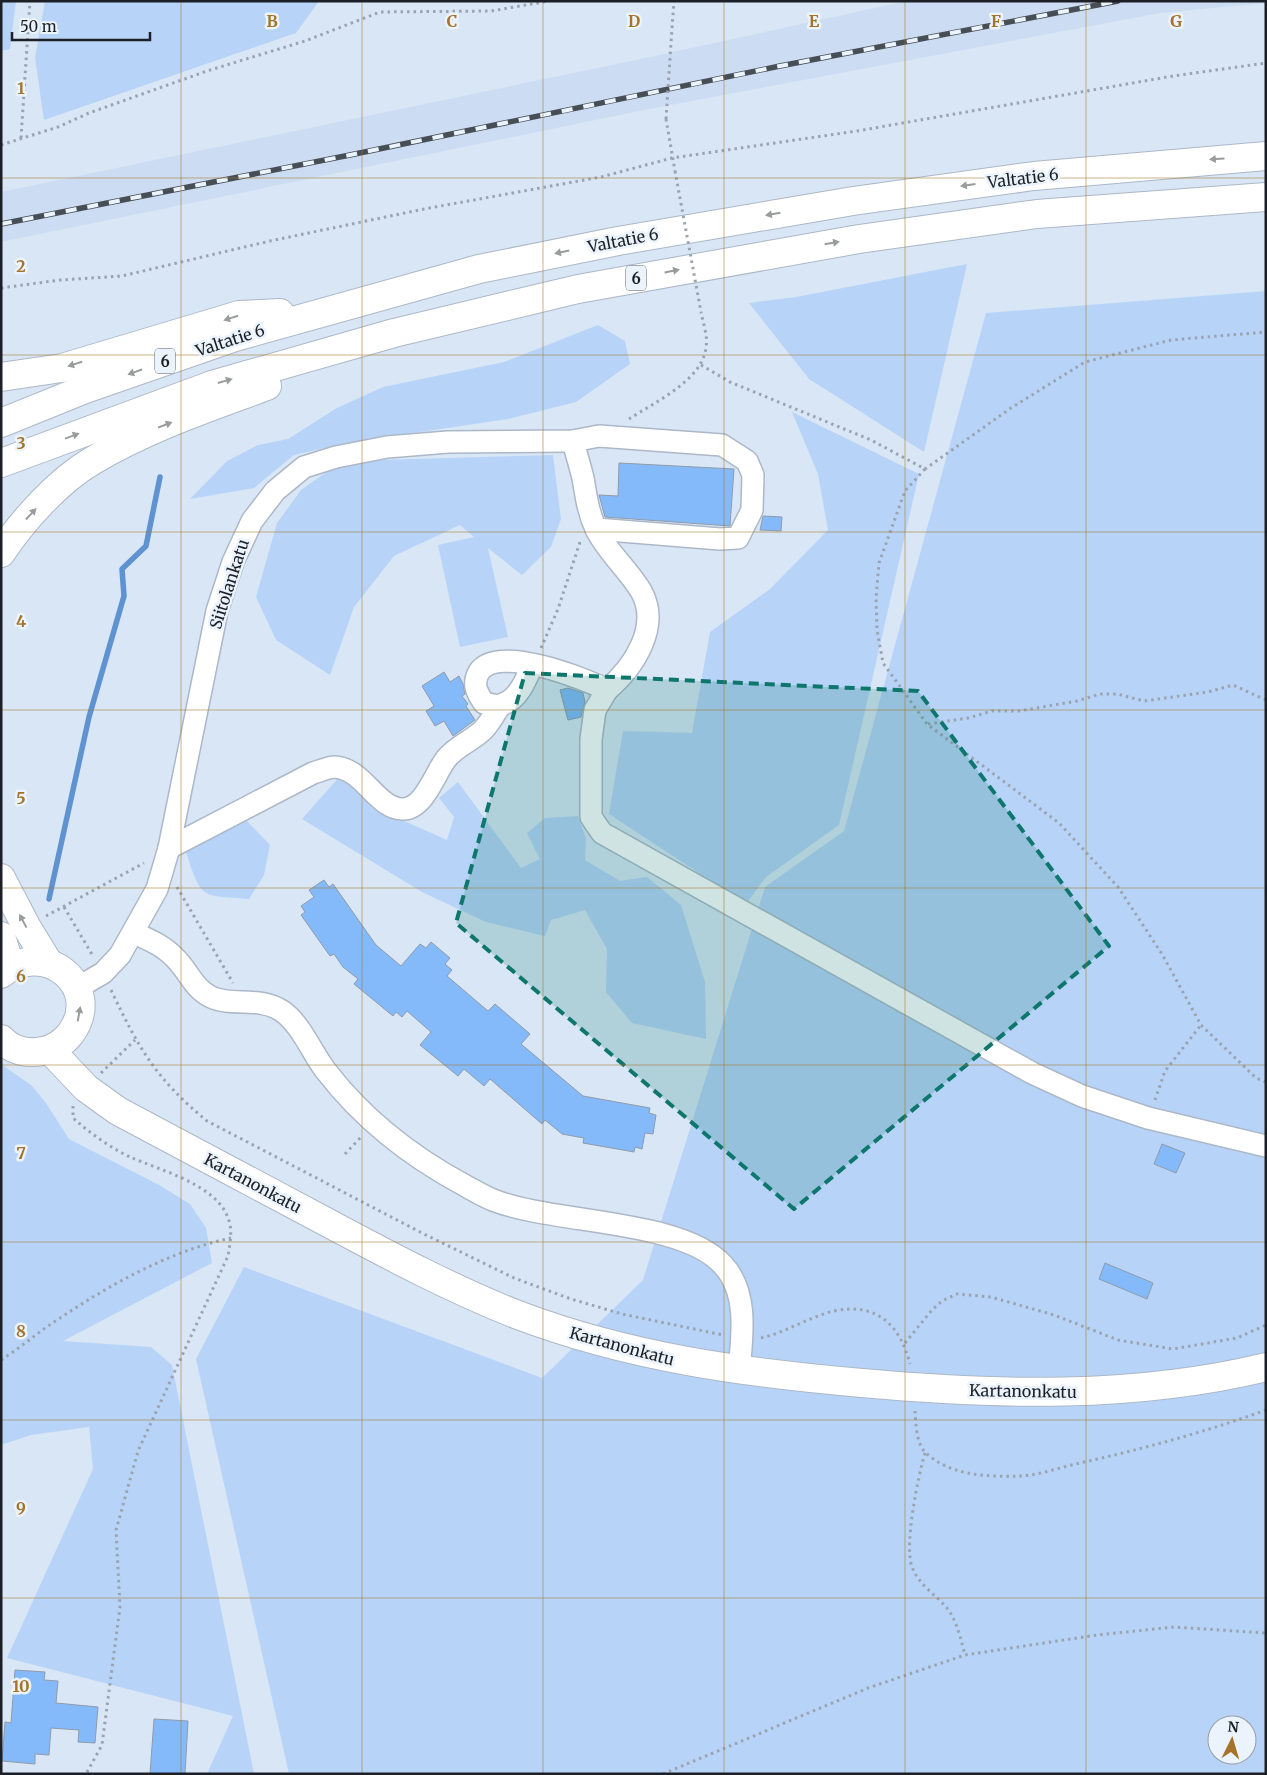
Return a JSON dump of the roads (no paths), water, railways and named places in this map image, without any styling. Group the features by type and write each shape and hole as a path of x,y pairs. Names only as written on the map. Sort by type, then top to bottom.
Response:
{"main road":[{"name":"Valtatie 6","path":"1,423 85,389 234,337 479,269 618,240 852,200 1034,176 1266,156"},
{"name":"6","path":"1,463 212,385 394,333 578,289 858,239 1037,214 1266,197"},
{"path":"1,553 15,531 46,498 91,462 153,429 275,382 578,289"},
{"path":"1,377 62,368 239,315 332,310"},
{"path":"1,878 26,926 48,962"},
{"path":"1,936 6,970 29,960 48,962 60,968 70,977 77,988 80,1007 76,1025 66,1040 50,1050 33,1053 17,1050 1,1039"},
{"name":"Kartanonkatu","path":"50,1050 86,1088 118,1111 434,1276 515,1314 589,1340 664,1358 739,1371 923,1389 1083,1392 1216,1379 1266,1367"}],"street":[{"name":"Siitolankatu","path":"77,988 103,973 120,956 157,889 167,856 217,611 233,562 252,521 276,491 304,467 336,457 387,447 448,442 573,441 599,436 722,445 747,461 753,475 752,510 738,538 720,539 592,521"},
{"path":"573,441 592,521 604,544 641,591 648,615 645,636 633,664 608,690 596,710 591,739 591,817 602,833 1032,1073 1082,1096 1148,1118 1266,1146"},
{"path":"500,706 484,703 476,692 475,678 483,666 496,661 513,660 585,679 608,690"},
{"path":"167,856 313,773 334,767 352,771 387,804 402,809 413,807 422,798 445,760 456,747 484,730 500,706 512,699 524,685 532,665"},
{"path":"134,933 159,944 176,959 199,991 214,999 264,1003 283,1012 307,1040 324,1069 374,1124 432,1168 493,1201 557,1216 665,1235 696,1245 723,1265 738,1290 742,1319 739,1371"}],"waterway":[{"path":"49,899 89,717 124,596 122,569 146,546 160,477"}],"railway":[{"path":"1,224 350,155 780,66 1118,1"}]}
